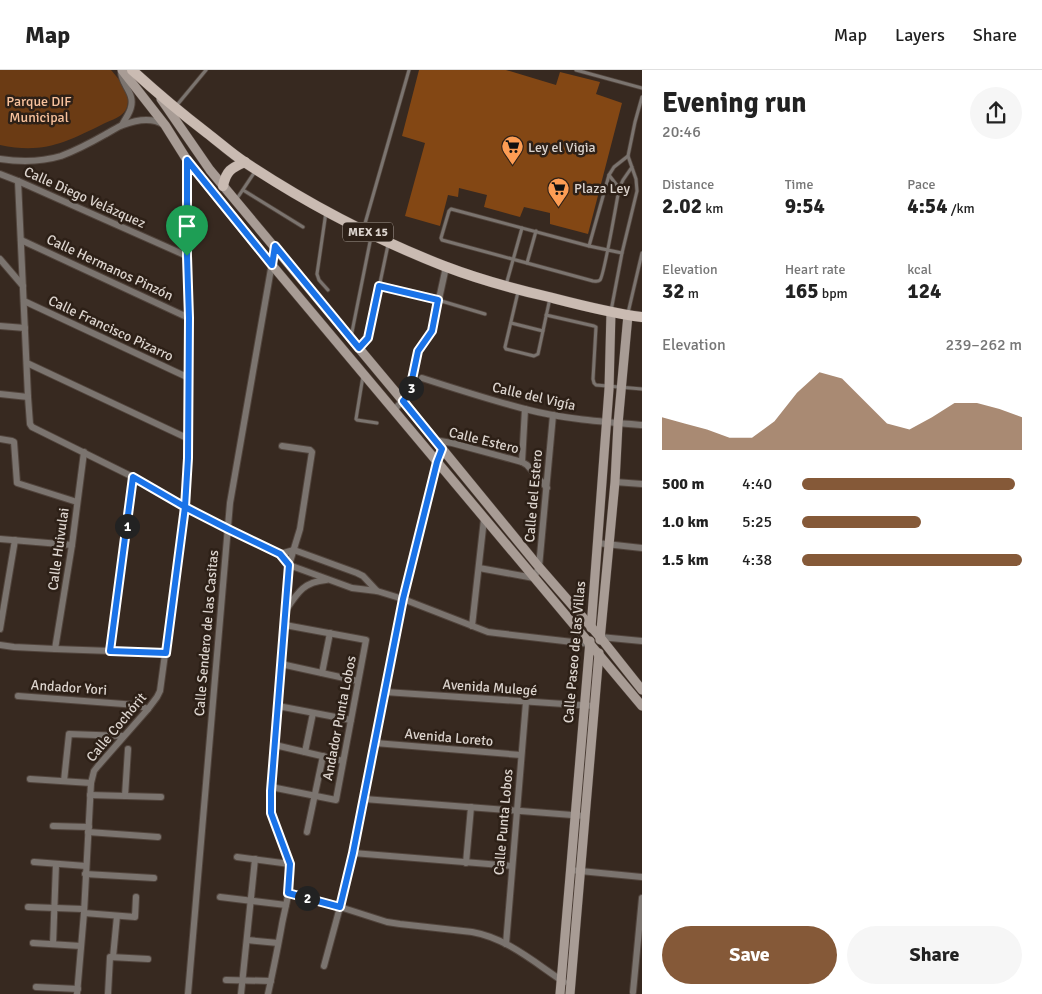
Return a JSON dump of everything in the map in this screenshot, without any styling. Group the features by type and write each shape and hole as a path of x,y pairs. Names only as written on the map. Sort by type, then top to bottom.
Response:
{"main road":[{"name":"MEX 15","path":"132,70 175,108 256,170 326,212 367,232 446,266 506,286 611,312 642,317"},
{"path":"223,186 229,171 245,162"}],"street":[{"path":"122,70 121,77 132,98 131,109 122,125"},
{"path":"122,70 164,125 187,160 272,265 642,706"},
{"path":"157,93 196,151 223,186 275,246 539,567 591,626 642,690"},
{"path":"0,159 40,161 78,149 122,125 145,120 156,121 164,125"},
{"name":"Calle Cochórit","path":"77,992 84,911 91,783 98,766 158,697 166,653 185,507 189,440 187,160"},
{"name":"Calle Diego Velázquez","path":"0,174 187,256"},
{"path":"18,181 28,397 30,424 32,427 133,477 185,507 280,554 289,565 352,588 377,591 403,599 472,626 496,633 590,644"},
{"name":"Calle Hermanos Pinzón","path":"21,240 189,318"},
{"name":"Calle Sendero de las Casitas","path":"188,994 230,503 275,246"},
{"path":"2,262 23,286"},
{"path":"394,410 409,394 418,351 432,331 446,266"},
{"name":"Calle Francisco Pizarro","path":"24,300 189,378"},
{"name":"Calle Paseo de las Villas","path":"560,994 590,644 609,386 611,312"},
{"name":"Calle Paseo de las Villas","path":"570,990 628,315"},
{"path":"0,326 25,328"},
{"path":"27,363 189,440"},
{"name":"Calle del Vigía","path":"422,378 525,409 553,415 618,424 642,425"},
{"path":"0,394 28,397"},
{"path":"522,462 525,409"},
{"name":"Calle del Estero","path":"534,578 539,567 553,415"},
{"path":"0,439 12,440 15,443 17,483 77,502"},
{"name":"Calle Estero","path":"434,440 522,462 527,465 547,488"},
{"path":"268,994 286,905 290,864 271,813 270,804 289,565 300,529 312,452 310,450 282,446"},
{"path":"324,966 353,853 403,599 437,462 442,449"},
{"name":"Calle Huivulai","path":"54,649 72,545 84,452"},
{"path":"110,651 133,477"},
{"path":"615,482 642,484"},
{"path":"472,626 484,518"},
{"path":"0,539 72,545"},
{"path":"0,628 15,540"},
{"path":"597,543 642,548"},
{"path":"280,554 294,550 357,573 364,576 377,591"},
{"path":"478,568 534,578"},
{"path":"286,611 303,587 312,582 330,580"},
{"path":"285,625 330,633 322,673"},
{"name":"Andador Punta Lobos","path":"315,796 336,800 366,640 330,633"},
{"path":"600,637 642,641"},
{"path":"0,645 166,653"},
{"path":"282,664 358,681"},
{"name":"Avenida Mulegé","path":"385,692 594,706"},
{"name":"Andador Yori","path":"18,696 136,705 148,709"},
{"name":"Calle Punta Lobos","path":"506,944 526,702"},
{"path":"278,706 351,720"},
{"path":"305,752 314,713"},
{"path":"64,781 70,734 123,736"},
{"name":"Avenida Loreto","path":"375,743 521,755"},
{"path":"275,744 343,761"},
{"path":"125,796 128,749"},
{"path":"307,832 323,756"},
{"path":"30,780 91,783"},
{"path":"271,787 315,796"},
{"path":"90,794 162,797"},
{"path":"364,799 586,816"},
{"path":"466,862 471,807"},
{"path":"53,826 158,837"},
{"path":"353,853 512,866"},
{"path":"237,857 290,864"},
{"path":"241,994 255,859"},
{"path":"34,862 86,866"},
{"path":"53,944 56,864"},
{"path":"570,870 642,877"},
{"path":"85,874 154,878"},
{"path":"288,893 387,922 478,932 519,951 561,980 570,990"},
{"path":"28,907 135,917 136,897"},
{"path":"220,897 286,905"},
{"path":"633,992 642,898"},
{"path":"108,994 116,916"},
{"path":"246,940 278,943"},
{"path":"33,943 81,946"},
{"path":"112,957 148,960"},
{"path":"226,980 271,981"},
{"path":"36,987 77,992"}],"lane":[{"path":"175,108 206,70"},
{"path":"351,338 367,232 409,70"},
{"path":"576,70 642,88"},
{"path":"611,312 622,253 637,191 636,179 628,156 642,97"},
{"path":"589,246 609,175 614,167 628,156"},
{"path":"622,253 608,250 589,246 451,209 441,237 442,240 598,281 602,277 608,250 619,189 632,168"},
{"path":"236,201 256,170"},
{"path":"609,175 619,189"},
{"path":"243,190 303,227"},
{"path":"326,212 317,274 318,280 328,290"},
{"path":"506,286 522,228"},
{"path":"527,263 536,232"},
{"path":"359,348 368,338 388,241"},
{"path":"628,315 642,256"},
{"path":"379,286 438,300 485,314"},
{"path":"519,290 505,345 506,349 538,354 550,298"},
{"path":"546,315 596,327 593,379 596,385 642,389"},
{"path":"510,323 543,331"},
{"path":"363,373 356,419 377,423"}],"green space":[{"name":"Parque DIF Municipal","path":"0,70 111,70 121,82 126,92 128,97 127,107 117,118 77,137 53,145 29,148 0,145"}],"building":[{"name":"Ley el Vigia","path":"419,70 506,70 556,85 560,72 600,82 596,94 622,103 588,234 550,224 550,213 524,207 520,217 484,207 487,195 459,188 458,197 448,195 440,226 405,216 425,143 402,136"}],"place":[{"name":"Ley el Vigia","path":"512,166"},
{"name":"Plaza Ley","path":"558,207"}],"route":[{"path":"187,256 187,160 272,265 275,246 359,348 368,338 379,286 438,300 432,331 418,351 409,394 403,401 442,449 437,462 403,599 353,853 340,907 288,893 289,858 271,813 270,804 289,565 280,554 185,507 133,477 110,651 166,653 185,507 188,458 189,318 187,256"}]}
